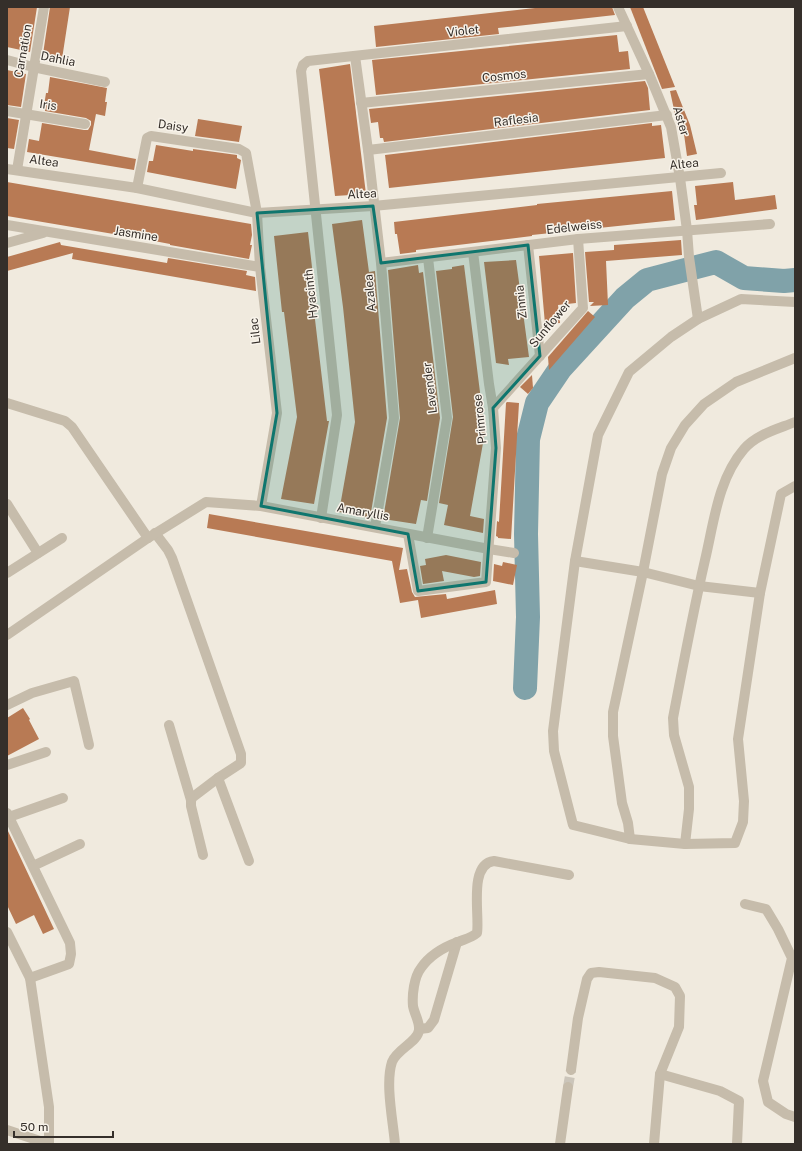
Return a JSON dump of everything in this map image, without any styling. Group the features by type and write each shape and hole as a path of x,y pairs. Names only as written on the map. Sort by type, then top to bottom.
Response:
{"street":[{"name":"Carnation","path":"12,169 26,115 44,7"},
{"name":"Aster","path":"618,7 649,74 671,127 680,178 698,318"},
{"name":"Violet","path":"303,65 308,61 627,26"},
{"name":"Azalea","path":"355,56 381,263 394,418 374,527"},
{"name":"Dahlia","path":"7,60 33,68 105,82"},
{"name":"Hyacinth","path":"303,65 301,71 337,416 321,518"},
{"name":"Cosmos","path":"361,104 649,74"},
{"name":"Iris","path":"7,111 85,124"},
{"name":"Raflesia","path":"368,150 667,116"},
{"name":"Daisy","path":"137,188 147,138 151,136 239,149 246,153"},
{"name":"Lilac","path":"246,153 257,213 260,267 277,413 261,506"},
{"name":"Altea","path":"12,169 137,188 257,213 373,206 721,173"},
{"name":"Edelweiss","path":"381,263 578,239 770,224"},
{"name":"Jasmine","path":"7,225 260,267"},
{"path":"7,243 47,232"},
{"name":"Sunflower","path":"493,408 583,308 578,239"},
{"name":"Zinnia","path":"528,245 540,356"},
{"name":"Primrose","path":"408,534 418,591 486,582 496,448 493,408 473,252"},
{"name":"Lavender","path":"427,538 447,418 428,258"},
{"path":"795,302 741,299 698,318 671,337 629,372 598,435 575,562 553,731 554,751 573,825 630,839 685,844 736,843 743,822 744,801 738,739 760,593 781,494 795,486"},
{"path":"630,839 628,823 622,803 613,736 613,712 662,474 671,448 685,425 704,404 736,382 795,358"},
{"path":"7,402 65,421 72,427 151,535 168,550 172,558 241,754 241,763 218,778 191,800"},
{"path":"685,844 689,809 689,787 674,735 673,718 699,586 722,488 729,470 744,449 754,439 795,422"},
{"name":"Amaryllis","path":"151,535 206,502 261,506 427,538 514,552"},
{"path":"7,504 38,553"},
{"path":"7,635 151,535"},
{"path":"7,573 62,538"},
{"path":"575,562 643,572 699,586 760,593"},
{"path":"7,705 32,693 74,681 89,745"},
{"path":"169,725 191,800 190,806 203,855"},
{"path":"7,765 46,752"},
{"path":"218,778 248,861"},
{"path":"30,978 69,964 71,954 70,943 8,815 63,798"},
{"path":"33,866 80,844"},
{"path":"395,1144 389,1084 392,1062 401,1050 418,1035 419,1029 413,1006 413,994 420,969 429,958 445,948 472,938 477,933 476,898 484,865 488,862 494,861 569,875"},
{"path":"745,904 766,909 778,928 792,958 763,1081 768,1102 795,1118"},
{"path":"7,932 30,978 49,1107 49,1144 7,1130"},
{"path":"419,1029 428,1028 434,1020 458,942"},
{"path":"572,1070 575,1029 587,979 591,973 599,972 655,978 675,987 680,996 679,1027 660,1074 654,1144"},
{"path":"660,1074 720,1091 739,1101 736,1144"},
{"path":"560,1144 568,1087"}],"highlighted area":[{"path":"373,206 381,263 528,245 540,356 493,408 496,448 486,582 418,591 408,534 261,506 277,413 257,213"}],"building":[{"path":"7,7 37,7 30,52 7,47"},
{"path":"50,7 70,7 62,59 48,57 48,55 43,54"},
{"path":"544,7 612,7 615,15 498,28 499,34 376,47 374,26"},
{"path":"630,7 643,7 675,87 662,89"},
{"path":"617,35 619,52 628,51 630,69 376,95 372,60"},
{"path":"350,64 366,194 335,196 319,69"},
{"path":"7,70 26,74 21,107 7,105"},
{"path":"50,77 107,88 105,116 96,114 89,150 136,159 134,170 27,152 29,139 39,141 42,123 84,130 88,130 91,125 91,121 86,118 45,111 44,106 46,93 48,93"},
{"path":"645,81 648,88 650,110 384,142 383,138 380,138 378,122 371,123 369,109"},
{"path":"676,90 690,125 697,154 687,156 683,127 678,128 670,91"},
{"path":"7,118 19,120 14,149 7,148"},
{"path":"198,119 242,126 239,142 195,136"},
{"path":"652,123 652,126 661,125 665,158 389,188 385,155"},
{"path":"156,145 193,151 193,149 237,155 237,158 241,160 236,189 147,172 149,161 153,161"},
{"path":"7,182 251,224 252,235 250,245 252,245 249,259 149,240 7,216"},
{"path":"733,182 735,200 775,195 777,209 696,220 694,205 697,205 695,186"},
{"path":"672,191 675,220 532,235 416,250 416,252 400,254 397,234 395,234 394,222 537,204"},
{"path":"362,220 369,272 375,271 387,418 370,518 339,512 355,422 343,307 332,224"},
{"path":"308,232 317,311 314,311 327,421 329,421 314,504 281,499 297,417 284,312 282,312 274,236"},
{"path":"681,240 682,255 606,261 608,305 590,306 594,302 589,302 585,252 614,250 614,245"},
{"path":"60,242 61,245 167,263 168,258 247,271 246,275 255,277 256,291 72,259 73,253 7,271 7,257"},
{"path":"573,253 576,303 558,305 560,323 545,324 539,256"},
{"path":"516,260 529,357 508,359 509,365 496,363 484,262"},
{"path":"418,265 419,273 423,272 440,418 427,501 421,500 416,524 383,519 400,418 388,270"},
{"path":"464,265 485,432 470,516 484,519 483,533 444,525 448,505 439,503 453,417 436,271 452,269 452,267"},
{"path":"588,311 595,317 549,370 548,357"},
{"path":"532,375 533,388 528,394 520,387"},
{"path":"507,402 519,403 511,539 498,538 496,536 497,521 499,522"},
{"path":"209,514 403,548 399,570 407,569 412,592 415,597 446,594 447,599 495,590 497,604 421,618 418,600 400,603 392,561 207,528"},
{"path":"446,555 481,562 480,576 474,577 442,571 444,581 423,584 420,566 426,565 425,559"},
{"path":"503,562 517,565 513,585 493,581 494,564 502,566"},
{"path":"23,708 39,739 7,756 7,718"},
{"path":"7,829 54,929 43,934 34,915 16,924 7,905"}],"waterway":[{"path":"525,688 528,617 526,534 528,439 537,403 560,369 625,298 647,280 716,262 744,278 784,281 795,280"}],"tunnel":[{"path":"568,1087 571,1070"}]}
